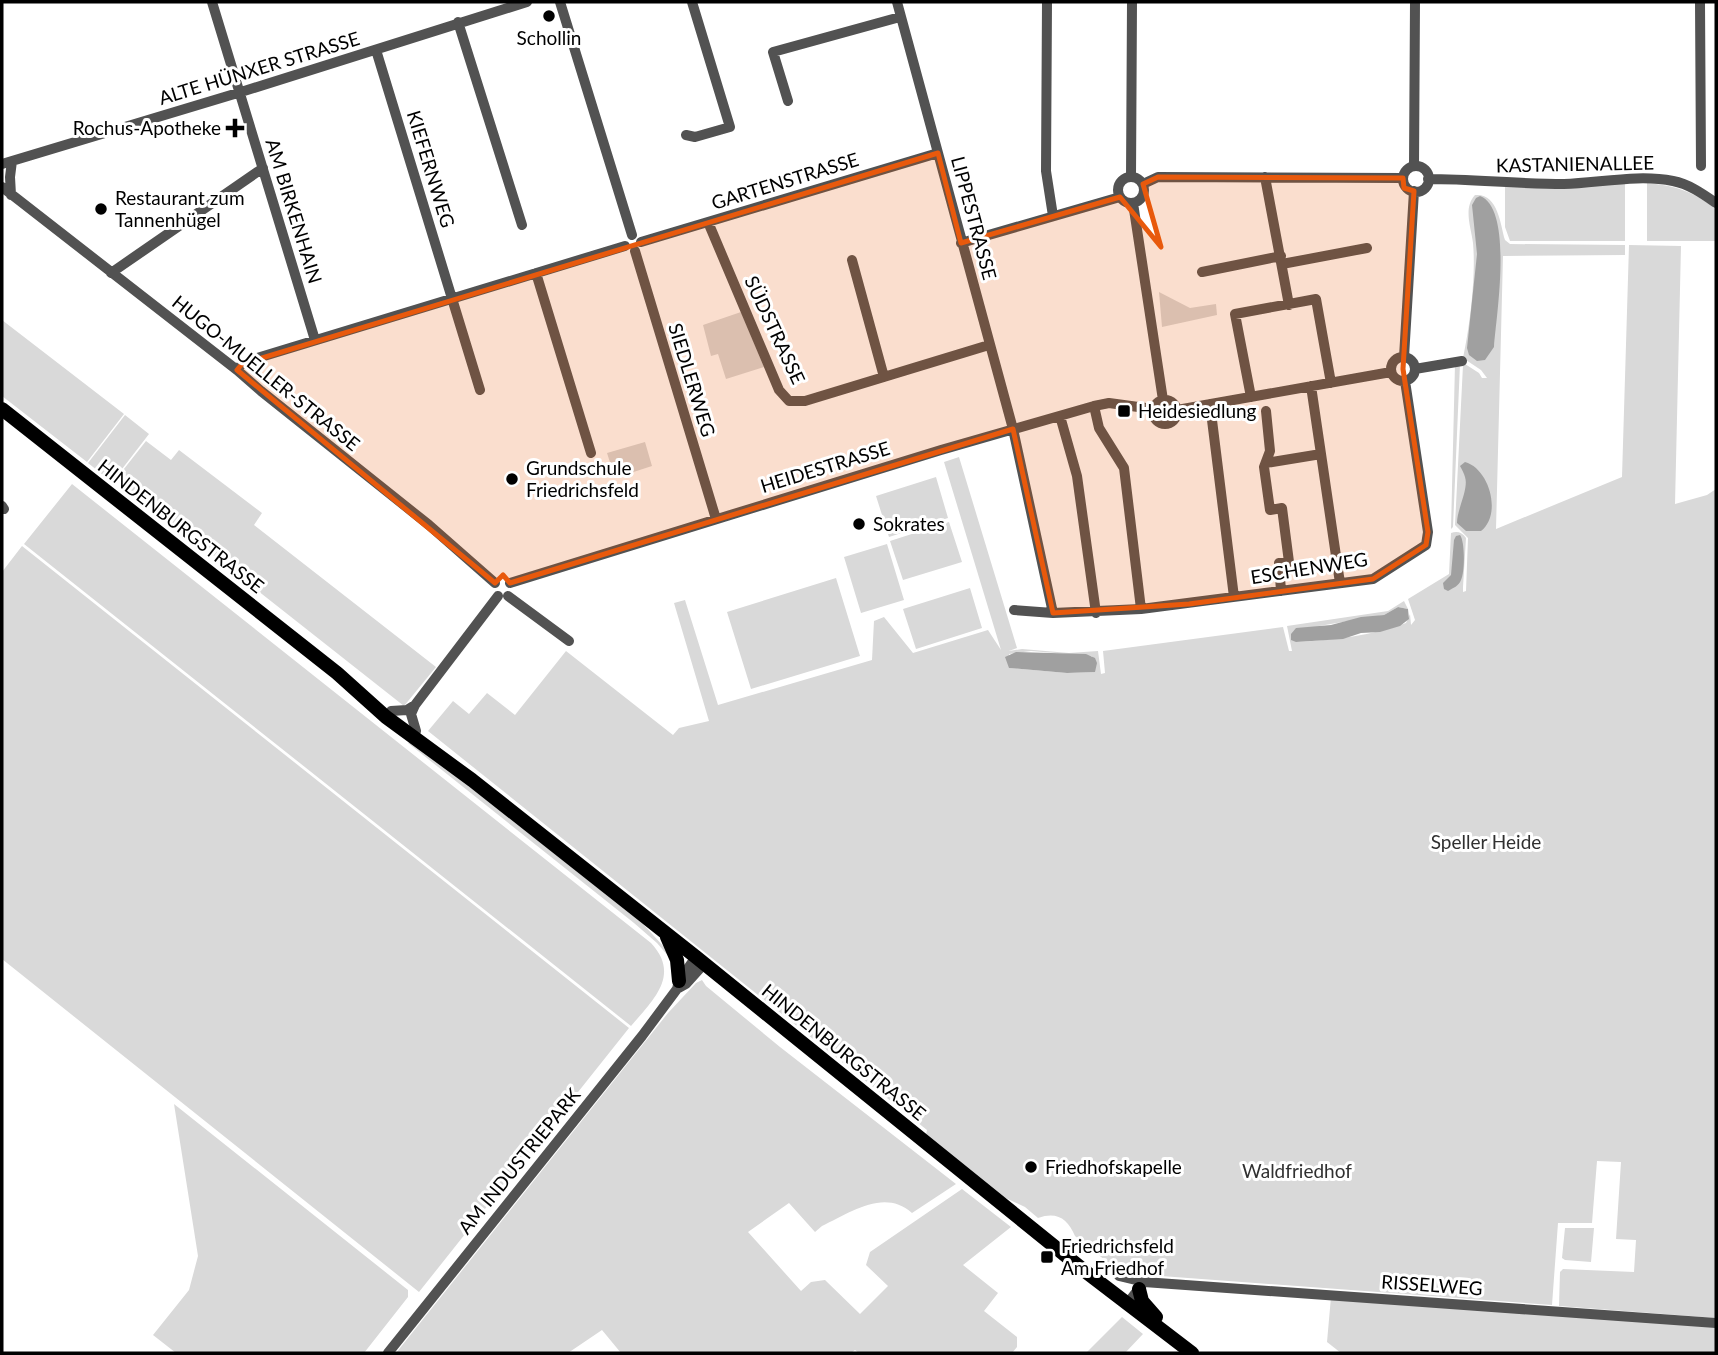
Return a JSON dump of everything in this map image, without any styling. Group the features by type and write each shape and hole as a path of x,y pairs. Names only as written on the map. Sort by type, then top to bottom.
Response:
{"main road":[{"name":"HINDENBURGSTRASSE","path":"2,409 337,673 395,723 472,780 700,960 1127,1304 1194,1353"},
{"name":"HINDENBURGSTRASSE","path":"337,673 391,711 472,780"},
{"path":"665,933 677,960 678,985"},
{"name":"HINDENBURGSTRASSE","path":"1142,1285 1142,1301 1147,1309 1188,1344 1194,1353"}],"street":[{"name":"AM BIRKENHAIN","path":"212,2 315,340"},
{"name":"ALTE HÜNXER STRASSE","path":"7,162 527,2"},
{"name":"SIEDLERWEG","path":"559,2 716,519"},
{"path":"686,135 695,137 730,127 692,2"},
{"name":"LIPPESTRASSE","path":"897,2 1013,429 1053,613"},
{"path":"1047,2 1046,171 1053,216"},
{"path":"1131,177 1132,2"},
{"path":"1415,2 1415,166"},
{"path":"1700,2 1701,166"},
{"path":"788,101 773,52 901,17"},
{"path":"458,22 522,225"},
{"name":"KIEFERNWEG","path":"376,50 453,299"},
{"name":"GARTENSTRASSE","path":"237,370 251,360 315,340 938,153"},
{"path":"7,162 11,195"},
{"path":"1415,166 1425,171 1429,179 1424,188 1413,191 1407,188 1403,178 1408,169 1415,166"},
{"path":"111,273 263,168"},
{"path":"1131,177 1143,184 1143,196 1133,203 1120,197 1120,184 1131,177"},
{"path":"1143,184 1158,177 1403,178"},
{"path":"1265,177 1289,305"},
{"name":"KASTANIENALLEE","path":"1429,179 1462,179 1480,183 1565,184 1647,179 1672,181 1688,186 1716,203"},
{"name":"HUGO-MUELLER-STRASSE","path":"2,187 237,370 429,525 495,583"},
{"path":"1404,357 1413,191"},
{"path":"961,243 1120,197"},
{"path":"1133,203 1163,400"},
{"name":"SÜDSTRASSE","path":"708,222 779,390 789,401 805,401 989,345"},
{"path":"1202,272 1367,248"},
{"path":"852,260 884,377"},
{"path":"536,273 591,453"},
{"path":"453,299 480,390"},
{"path":"1251,397 1236,314 1316,299 1331,383"},
{"path":"1404,357 1413,362 1415,369 1411,378 1405,381 1395,378 1391,372 1394,361 1404,357"},
{"path":"1415,369 1462,361"},
{"name":"HEIDESTRASSE","path":"495,583 503,579 510,583 1094,406 1109,403 1153,409 1154,416 1163,423 1173,420 1177,410 1391,372"},
{"name":"ESCHENWEG","path":"1014,610 1096,613 1189,604 1373,579 1426,545 1428,532 1405,381"},
{"path":"1311,386 1340,583"},
{"path":"1153,409 1163,400 1173,403 1177,410"},
{"path":"1210,404 1234,597"},
{"path":"1094,406 1100,428 1124,468 1141,609"},
{"path":"1266,411 1270,451 1264,467 1270,510 1282,509 1289,562 1279,563 1281,591"},
{"path":"1059,416 1077,476 1096,613"},
{"path":"1266,463 1321,454"},
{"path":"495,583 494,592 569,641"},
{"path":"416,731 411,714 415,705 503,596 512,589 510,583"},
{"path":"391,711 407,710 415,705"},
{"name":"AM INDUSTRIEPARK","path":"388,1353 700,960"},
{"name":"RISSELWEG","path":"1119,1276 1142,1285 1716,1324"},
{"path":"1127,1304 1142,1285"}],"highlighted area":[{"path":"938,153 961,243 1120,197 1161,247 1143,184 1158,177 1403,178 1404,188 1414,191 1403,369 1428,532 1426,545 1373,579 1189,604 1053,613 1013,429 510,583 503,575 495,583 261,391 237,370 242,364"}],"green space":[{"path":"1625,183 1625,241 1510,241 1505,227 1505,186"},
{"path":"1647,183 1684,190 1716,209 1716,241 1647,241"},
{"name":"Speller Heide","path":"1475,195 1489,199 1497,210 1505,240 1510,244 1625,245 1625,255 1503,256 1496,529 1622,477 1629,245 1681,246 1675,504 1707,495 1716,489 1716,1318 1559,1306 1560,1272 1563,1269 1634,1272 1636,1240 1616,1239 1621,1162 1597,1161 1592,1223 1558,1223 1552,1305 1121,1273 1075,1236 1061,1218 1051,1215 1038,1218 1025,1207 999,1195 926,1135 927,1130 428,731 453,701 469,714 487,693 515,715 566,651 673,735 679,728 709,721 674,603 685,600 718,705 872,660 874,621 884,617 913,653 988,630 1001,650 944,462 959,457 1017,648 1009,651 1022,649 1069,653 1098,651 1101,674 1105,673 1103,651 1283,627 1289,651 1292,651 1287,626 1388,611 1404,601 1408,609 1398,607 1384,615 1319,626 1296,642 1337,639 1379,631 1406,623 1410,614 1411,625 1415,620 1408,599 1449,574 1453,532 1461,533 1466,538 1463,592 1466,591 1468,538 1455,525 1463,365 1479,373 1482,378 1487,378 1481,370 1463,358 1473,285 1474,256 1469,212 1471,200","holes":["1031,651 1092,656 1094,672 1067,673 1009,668 1009,654"]},
{"path":"1159,292 1190,308 1216,304 1217,315 1162,327"},
{"path":"741,312 764,367 726,379 718,354 711,356 703,325"},
{"path":"2,320 124,414 87,462 2,396"},
{"path":"1455,364 1460,364 1451,529"},
{"path":"125,415 149,434 112,482 88,463"},
{"path":"146,441 171,460 179,450 262,513 254,525 436,667 404,706 116,479"},
{"path":"645,442 652,466 615,478 607,453"},
{"path":"936,477 948,518 889,537 876,496"},
{"path":"72,484 651,943 660,955 664,976 655,997 631,1026 24,544"},
{"path":"949,522 962,562 903,580 890,541"},
{"path":"887,544 904,600 861,613 844,557"},
{"path":"22,546 629,1028 419,1292 2,959 2,572"},
{"path":"836,578 860,656 751,689 727,612"},
{"path":"970,588 982,628 916,649 903,609"},
{"path":"412,740 643,924 665,948 669,957 634,923 408,743"},
{"path":"702,980 780,1047 956,1184 912,1213 890,1203 867,1205 815,1232 789,1203 748,1232 801,1291 811,1282 825,1280 860,1314 888,1286 866,1265 870,1252 962,1189 1011,1227 963,1265 998,1293 984,1311 1017,1337 1017,1347 1012,1353 859,1353 855,1350 851,1353 621,1353 602,1330 568,1353 396,1353 668,1013"},
{"path":"174,1104 408,1290 408,1297 364,1353 176,1353 153,1335 189,1290 198,1256"},
{"path":"1565,1228 1594,1228 1591,1262 1562,1258"},
{"path":"1331,1297 1716,1326 1716,1353 1341,1353 1327,1342"},
{"path":"1122,1317 1143,1334 1125,1353 1086,1353"}],"shaded area":[{"path":"1480,196 1490,205 1497,221 1500,265 1494,347 1485,360 1477,361 1469,355 1467,348 1477,254 1472,205"},
{"path":"1465,462 1481,473 1490,493 1491,514 1481,531 1466,531 1457,523 1466,482 1460,466"},
{"path":"1460,535 1464,550 1462,576 1459,584 1448,591 1444,589 1443,583 1451,575 1454,540"},
{"path":"1398,607 1408,609 1409,619 1400,626 1343,639 1291,640 1291,634 1296,628 1331,625 1361,617 1384,615"},
{"path":"1016,652 1086,654 1095,658 1097,663 1095,672 1067,673 1009,668 1005,657"}],"place":[{"name":"Schollin","path":"549,16"},
{"name":"Rochus-Apotheke","path":"235,128"},
{"name":"Restaurant zum Tannenhügel","path":"101,209"},
{"name":"Heidesiedlung","path":"1124,411"},
{"name":"Grundschule Friedrichsfeld","path":"512,479"},
{"name":"Sokrates","path":"859,524"},
{"name":"Friedhofskapelle","path":"1031,1167"},
{"name":"Friedrichsfeld Am Friedhof","path":"1047,1257"}],"park label":[{"name":"Waldfriedhof","path":"1297,1171"}]}
